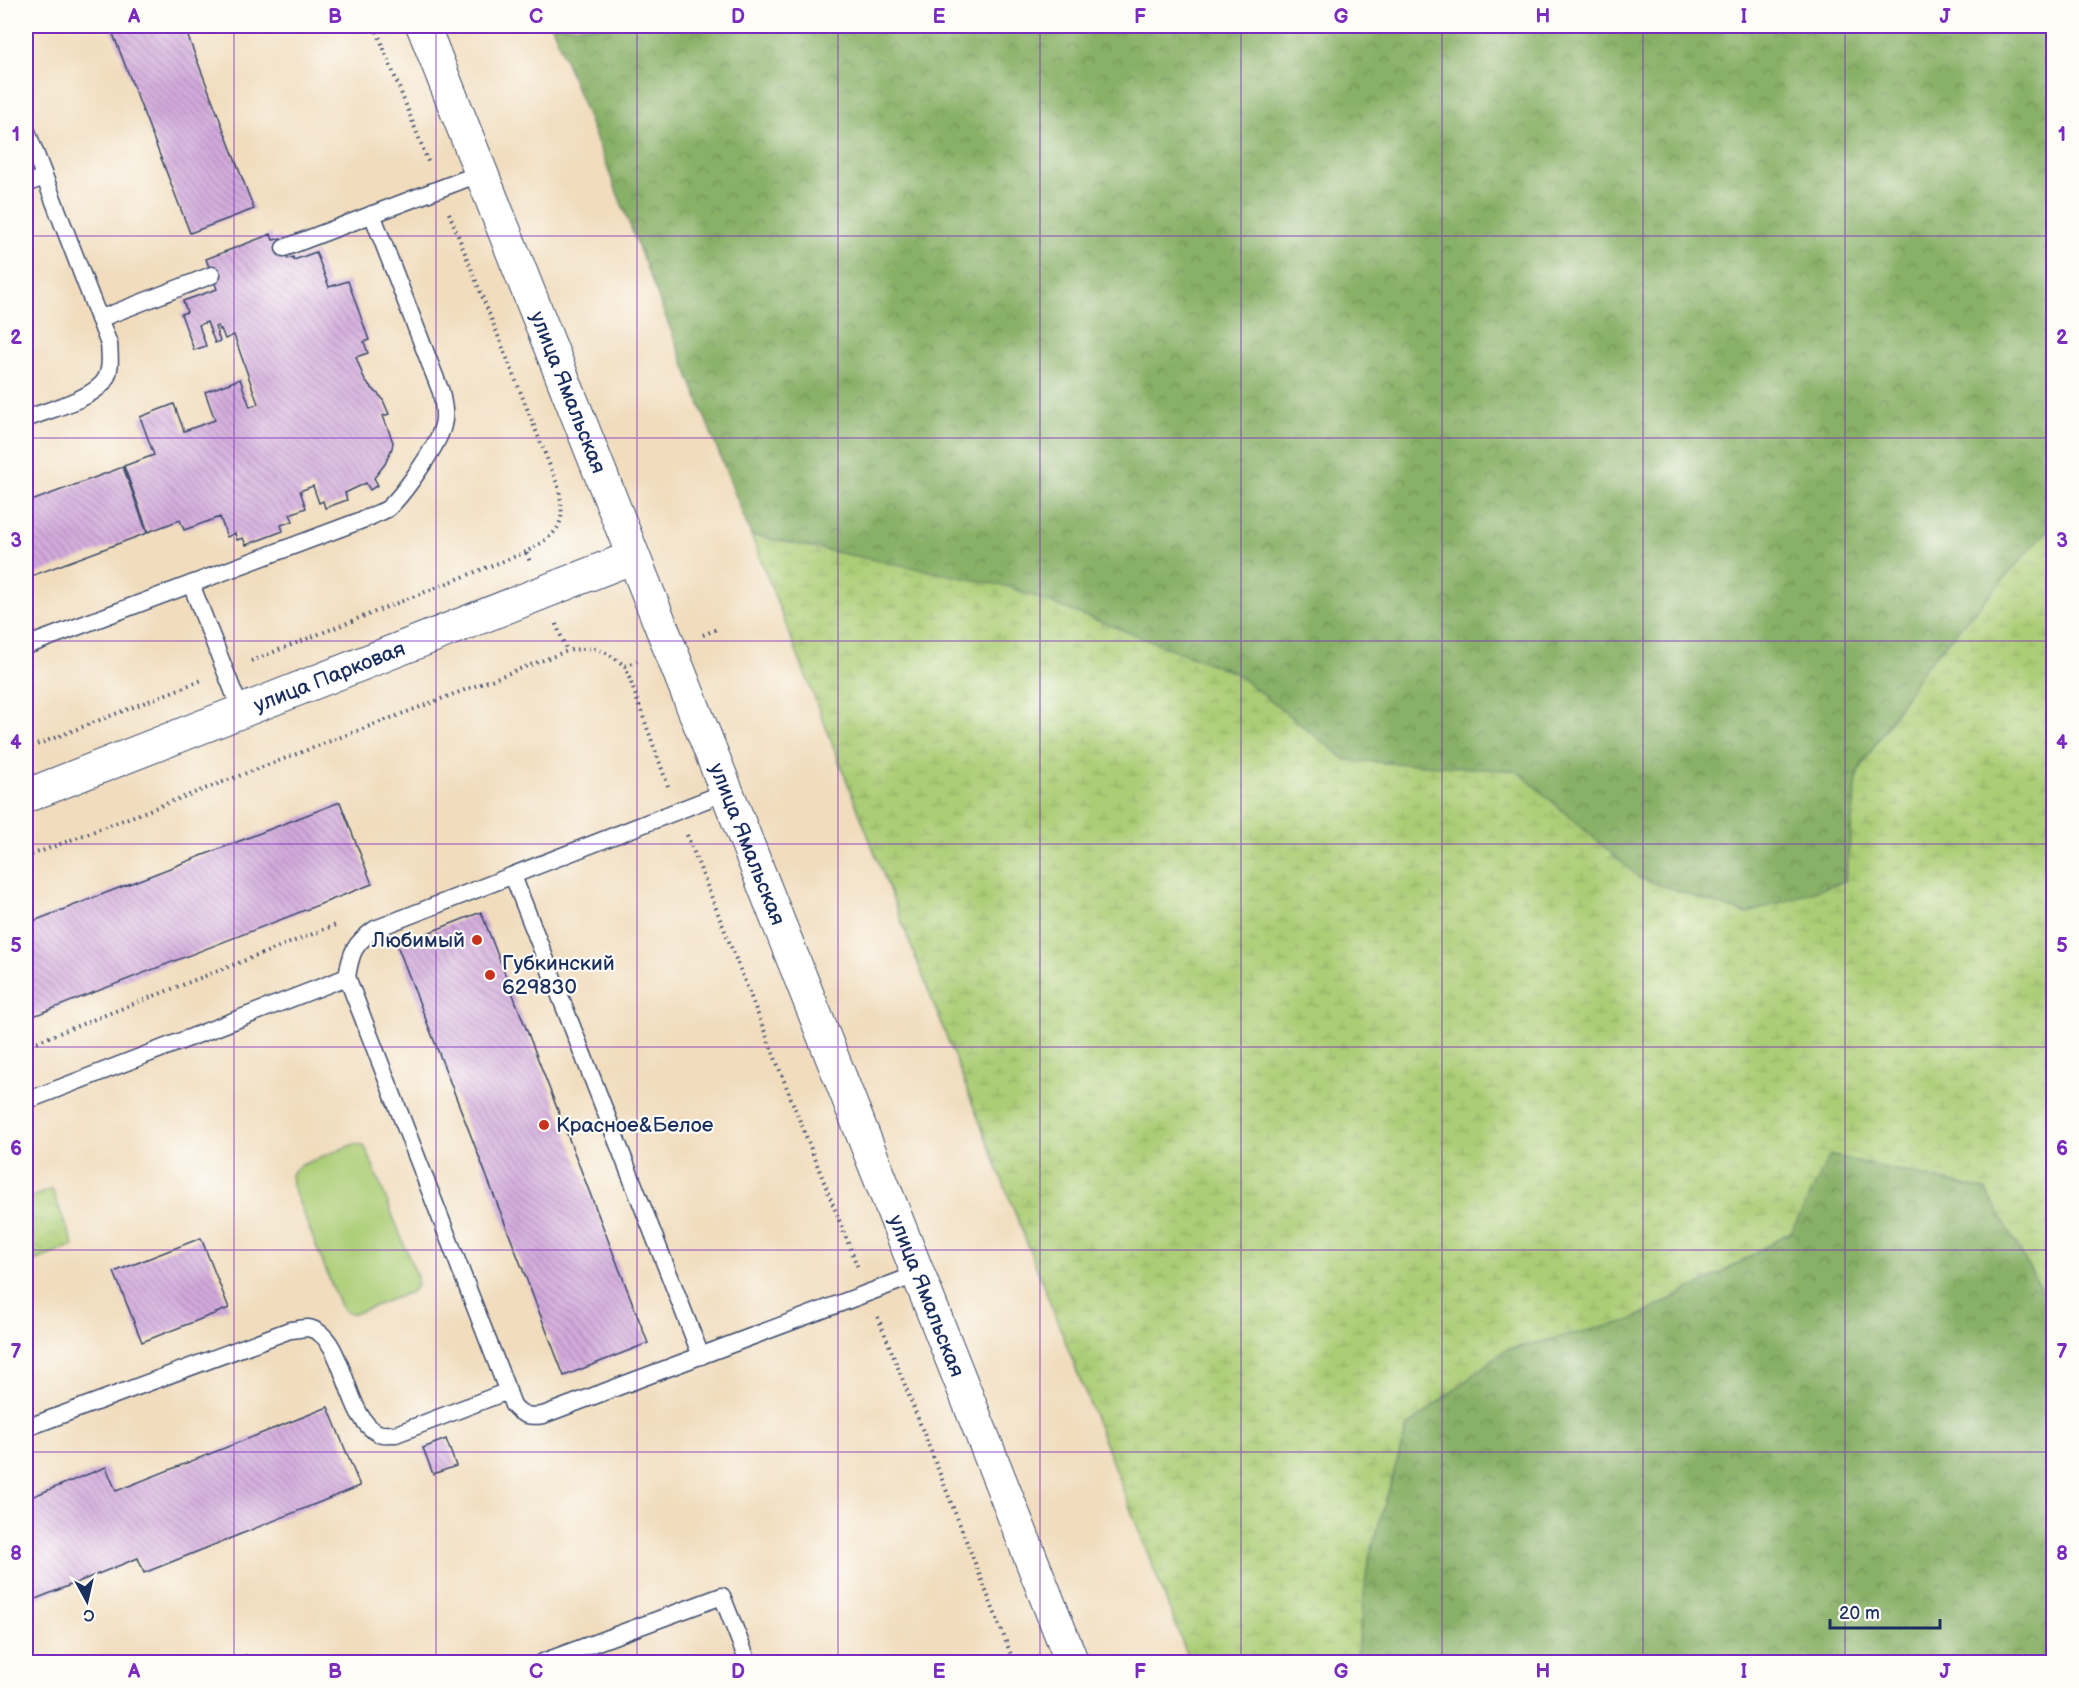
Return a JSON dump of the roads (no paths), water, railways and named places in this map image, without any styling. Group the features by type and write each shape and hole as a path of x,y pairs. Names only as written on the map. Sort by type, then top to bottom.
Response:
{"street":[{"name":"улица Ямальская","path":"423,26 1072,1662"},
{"name":"улица Парковая","path":"26,796 633,557"}],"lane":[{"path":"26,129 109,344 110,365 103,383 86,395 26,419"},
{"path":"284,248 481,173"},
{"path":"26,184 44,177"},
{"path":"26,646 370,517 387,508 402,493 438,440 444,424 445,410 441,392 372,214"},
{"path":"99,319 212,275"},
{"path":"191,584 241,711"},
{"path":"726,792 375,929 360,940 350,954 347,977 513,1405 520,1412 531,1417 543,1415 918,1274"},
{"path":"513,876 701,1356"},
{"path":"26,1101 347,977"},
{"path":"26,1428 290,1330 309,1328 321,1334 333,1350 359,1413 368,1426 380,1434 396,1434 508,1391"},
{"path":"549,1661 722,1596 748,1662"}],"place":[{"name":"Любимый","path":"477,940"},
{"name":"Губкинский 629830","path":"490,975"},
{"name":"Красное&Белое","path":"544,1125"}]}
